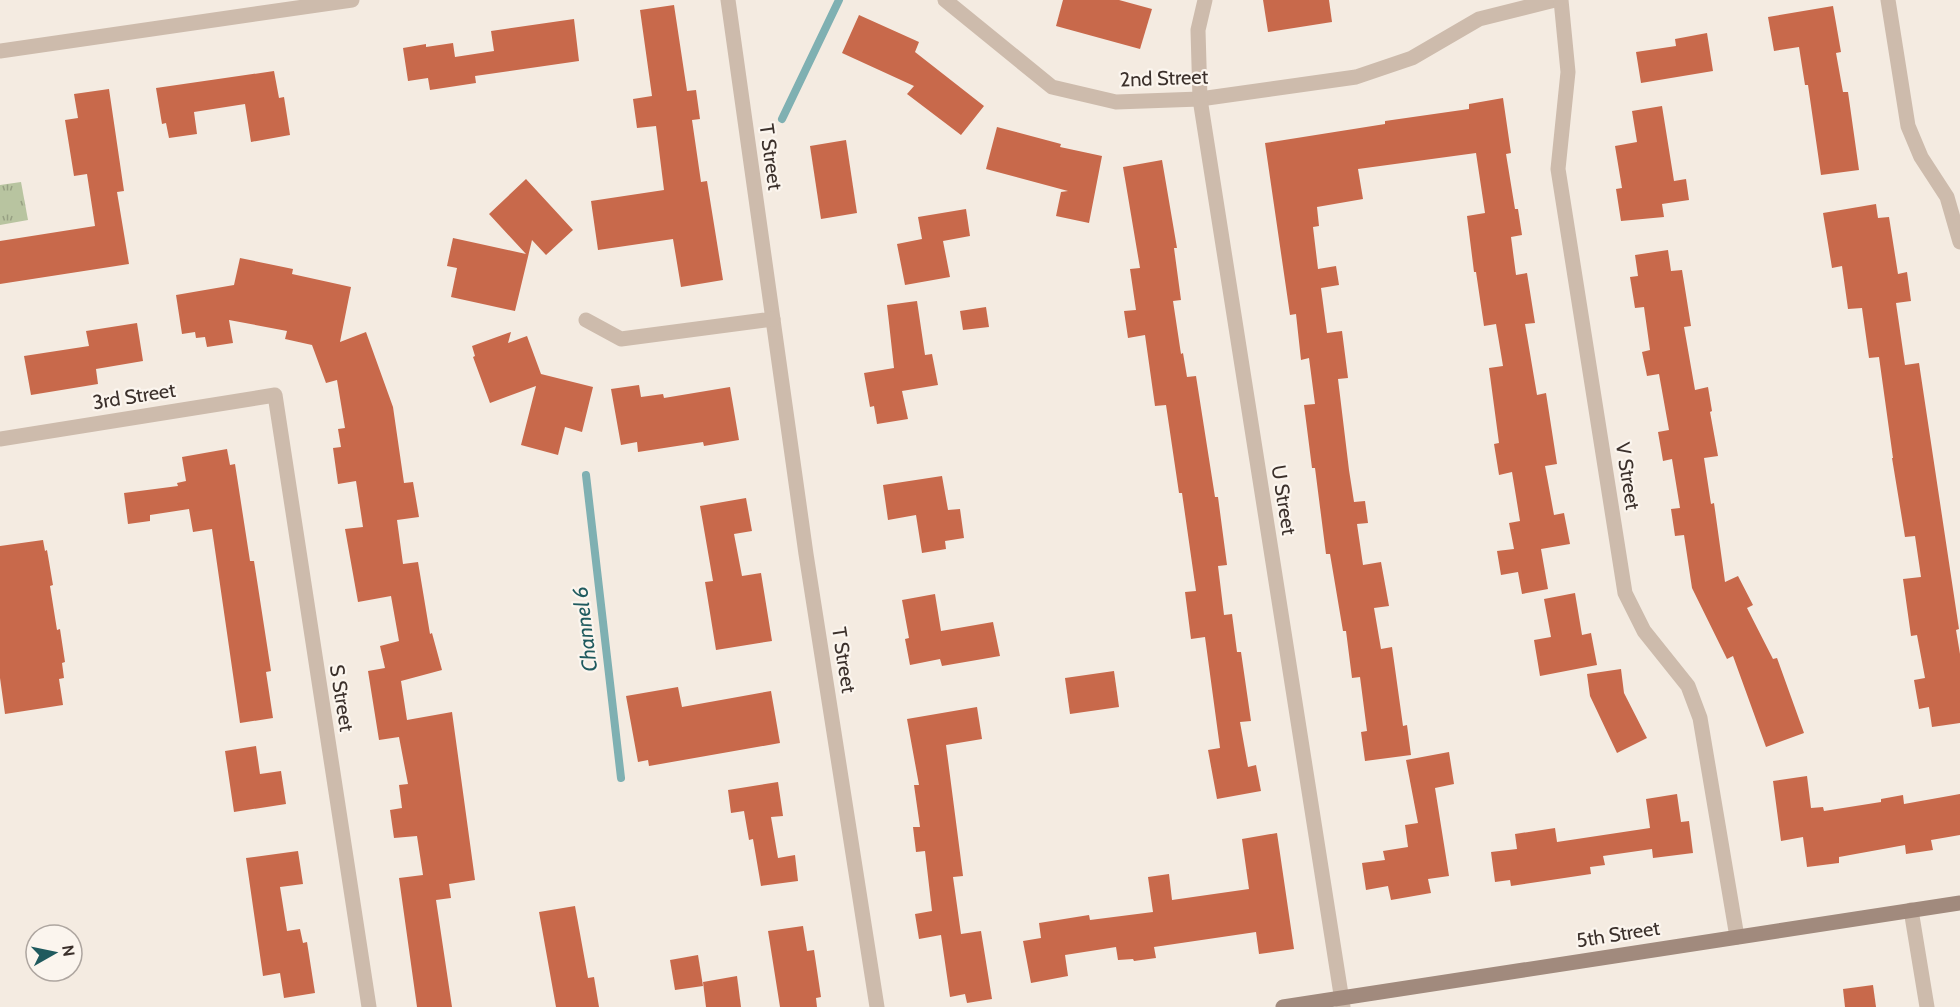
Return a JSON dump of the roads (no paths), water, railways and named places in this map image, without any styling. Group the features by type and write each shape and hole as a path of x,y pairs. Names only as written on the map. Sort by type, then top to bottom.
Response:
{"main road":[{"name":"5th Street","path":"1283,1007 1342,1002 1960,903"}],"street":[{"path":"0,51 352,0"},
{"name":"T Street","path":"728,0 806,554 877,1007"},
{"name":"2nd Street","path":"945,0 1052,87 1116,102 1200,99 1356,77 1412,58 1479,19 1555,0"},
{"name":"U Street","path":"1205,0 1198,30 1200,99 1342,1002"},
{"name":"V Street","path":"1561,0 1568,72 1558,169 1625,593 1644,631 1688,686 1700,718 1737,937"},
{"path":"1888,0 1908,126 1921,157 1947,197 1960,242"},
{"path":"586,320 621,339 773,319"},
{"name":"3rd Street","path":"0,439 275,394"},
{"name":"S Street","path":"275,394 369,1007"},
{"path":"1911,910 1927,1007"}],"waterway":[{"name":"Channel 6","path":"782,119 839,0"},
{"name":"Channel 6","path":"586,475 621,778"}]}
